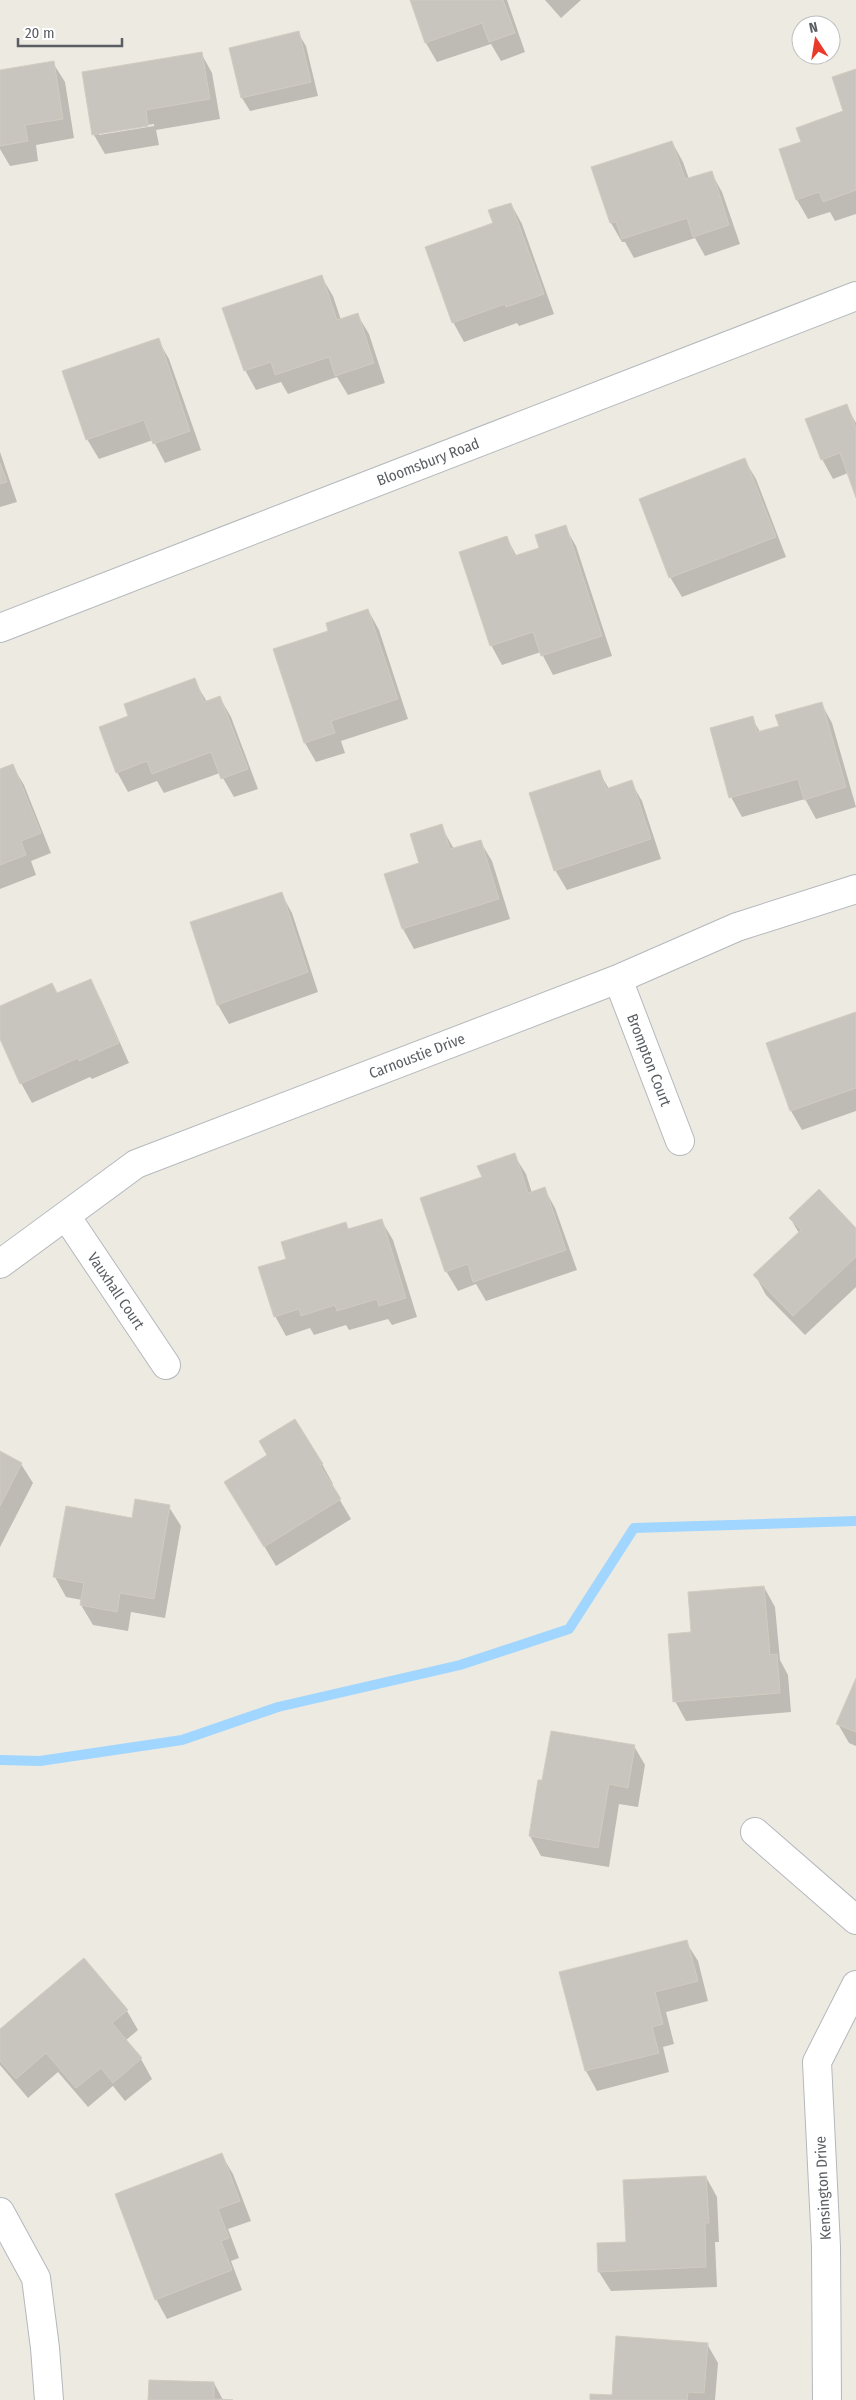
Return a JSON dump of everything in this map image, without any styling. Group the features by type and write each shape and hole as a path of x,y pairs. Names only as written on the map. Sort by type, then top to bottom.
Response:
{"street":[{"name":"Bloomsbury Road","path":"0,628 856,296"},
{"name":"Carnoustie Drive","path":"0,1264 136,1164 618,979 737,927 856,889"},
{"name":"Brompton Court","path":"618,979 680,1141"},
{"name":"Vauxhall Court","path":"66,1216 166,1365"},
{"path":"756,1832 856,1920"},
{"name":"Kensington Drive","path":"827,2400 826,2247 818,2062 856,1985"},
{"path":"0,2212 36,2278 45,2348 49,2400"}],"building":[{"path":"410,0 503,0 515,33 489,42 482,23 425,43"},
{"path":"299,31 311,82 241,98 229,48"},
{"path":"202,52 210,99 146,110 148,126 92,135 82,72"},
{"path":"54,61 63,119 25,125 28,141 0,146 0,70"},
{"path":"856,69 856,190 823,202 819,192 796,200 779,149 801,142 796,128 843,111 832,77"},
{"path":"672,141 685,179 712,171 729,225 693,237 687,218 622,239 616,222 610,223 591,167"},
{"path":"511,203 544,294 506,307 505,304 452,323 425,247 493,223 488,210"},
{"path":"322,275 337,320 358,313 374,363 335,376 329,357 275,375 271,362 244,371 222,308"},
{"path":"159,338 190,431 153,444 144,420 86,440 62,371"},
{"path":"847,404 856,428 856,498 840,453 821,460 805,419"},
{"path":"745,458 776,537 669,578 639,499"},
{"path":"0,463 7,482 0,484"},
{"path":"566,525 602,636 541,656 533,632 490,646 459,552 507,536 514,556 539,548 535,535"},
{"path":"368,609 398,699 331,721 335,733 304,743 273,649 328,631 326,623"},
{"path":"195,678 204,702 220,696 248,769 221,779 211,752 152,774 147,761 116,773 99,727 128,716 124,704"},
{"path":"822,702 846,787 804,800 798,779 729,798 710,728 753,716 757,732 779,726 775,715"},
{"path":"13,764 41,833 21,841 26,855 0,865 0,769"},
{"path":"600,770 606,789 632,780 651,839 554,871 529,793"},
{"path":"442,824 450,849 481,840 499,899 402,929 384,874 419,863 410,834"},
{"path":"282,892 308,972 217,1005 190,922"},
{"path":"91,979 119,1043 79,1061 78,1058 20,1084 0,1039 0,1006 52,983 57,993"},
{"path":"856,1012 856,1088 790,1111 766,1043"},
{"path":"515,1153 528,1193 545,1187 566,1250 473,1282 468,1264 445,1272 420,1198 482,1177 477,1166"},
{"path":"819,1189 856,1228 856,1257 793,1316 753,1275 801,1230 789,1218"},
{"path":"382,1219 406,1298 379,1306 377,1299 337,1311 335,1305 301,1316 299,1309 274,1317 258,1267 286,1259 281,1242 346,1222 348,1229"},
{"path":"295,1419 323,1464 320,1465 341,1499 264,1547 224,1482 267,1455 259,1441"},
{"path":"0,1451 22,1463 0,1506"},
{"path":"135,1499 170,1505 154,1599 120,1593 117,1612 80,1605 84,1583 53,1577 66,1506 132,1518"},
{"path":"764,1586 770,1655 777,1654 780,1693 673,1702 668,1634 691,1632 688,1592"},
{"path":"856,1678 856,1732 836,1724"},
{"path":"551,1731 635,1745 628,1788 609,1784 598,1848 529,1836 538,1780 542,1780"},
{"path":"687,1940 698,1981 655,1992 663,2024 652,2027 659,2053 585,2071 559,1972"},
{"path":"84,1958 128,2010 112,2023 142,2058 113,2083 101,2068 76,2088 46,2053 16,2079 0,2061 0,2029"},
{"path":"222,2153 240,2201 218,2209 229,2238 221,2241 232,2270 155,2300 115,2194"},
{"path":"706,2176 709,2223 705,2223 706,2267 598,2272 597,2243 626,2242 623,2180"},
{"path":"616,2336 708,2343 704,2393 688,2392 687,2400 590,2400 590,2394 612,2395"},
{"path":"149,2380 214,2382 214,2399 233,2400 148,2400"}],"waterway":[{"path":"0,1760 40,1761 182,1740 278,1707 460,1665 569,1629 634,1528 856,1521"}]}
